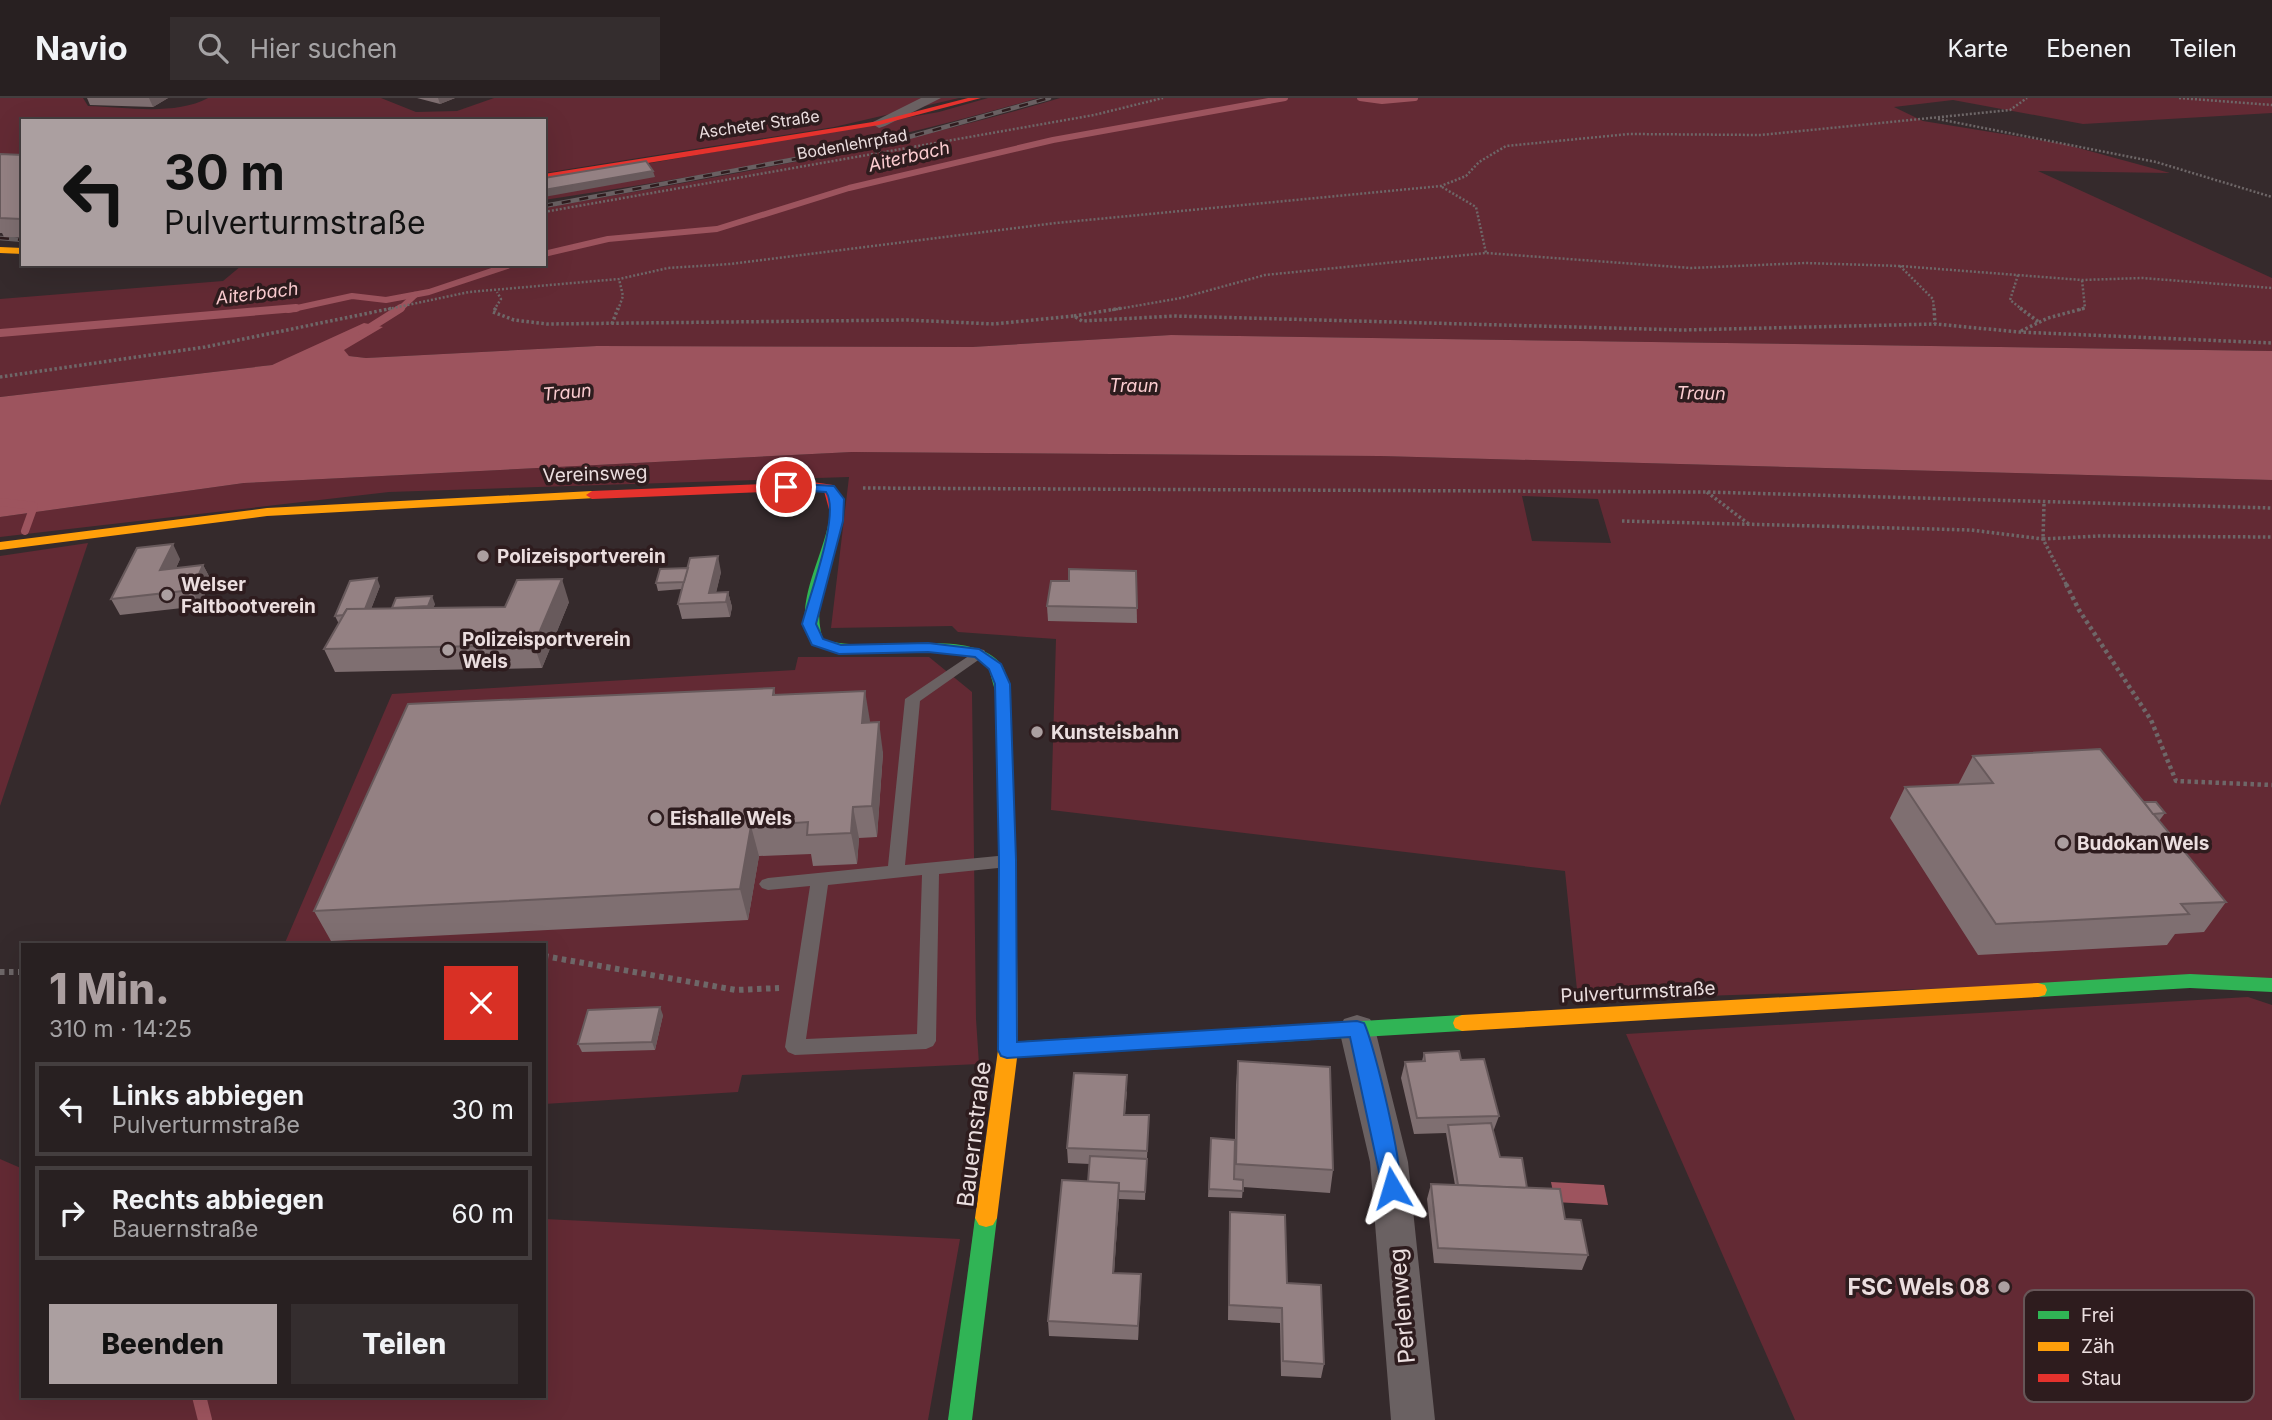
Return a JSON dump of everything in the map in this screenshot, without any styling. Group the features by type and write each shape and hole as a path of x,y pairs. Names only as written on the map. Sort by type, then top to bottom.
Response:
{"street":[{"path":"879,123 933,98"},
{"name":"Ascheter Straße","path":"546,177 879,123 977,98"},
{"path":"0,250 21,251"},
{"name":"Vereinsweg","path":"0,546 267,512 406,502 813,485 829,488"},
{"path":"829,488 837,499 837,521 809,624 817,642 839,650 928,647 979,653"},
{"name":"Bauernstraße","path":"960,1420 1007,1050 1008,860 1002,684 996,667 979,653"},
{"name":"Pulverturmstraße","path":"1007,1050 2190,981 2272,985"},
{"name":"Perlenweg","path":"1357,1029 1389,1162 1413,1420"}],"lane":[{"path":"896,870 913,699 979,653"},
{"path":"768,884 1008,860"},
{"path":"820,878 795,1046 926,1041 932,867"}],"path":[{"name":"Bodenlehrpfad","path":"546,212 1094,115 1163,98"},
{"path":"0,377 205,347 469,292 497,292 619,279 668,268 730,264 1056,223 1441,187 1466,176 1479,162 1506,146 1629,134 1761,135 2010,110 2027,98"},
{"path":"2179,98 2272,105"},
{"path":"1934,118 2156,162 2272,197"},
{"path":"1441,187 1476,207 1486,253"},
{"path":"497,292 501,299 493,312 514,320 547,324 907,320 994,324 1074,316 1181,299 1265,275 1486,253 1692,268 1805,264 1900,266 2081,280 2142,278 2272,288"},
{"path":"1900,266 1933,299 1935,324"},
{"path":"2018,275 2010,300 2040,323"},
{"path":"612,324 623,296 619,279"},
{"path":"2019,332 2085,308 2081,280"},
{"path":"1074,316 1082,321 1174,316 1683,330 1935,324 2019,332 2272,343"},
{"path":"829,488 1707,492 2043,504 2272,508"},
{"path":"1707,492 1750,526"},
{"path":"2043,504 2043,539 2079,610 2151,720 2176,781 2272,785"},
{"path":"1622,521 1971,530 2043,539 2098,536 2272,537"},
{"path":"546,956 736,990 804,987"},
{"path":"0,972 21,972"}],"shaded area":[{"path":"0,98 83,98 88,106 165,109 195,104 208,98 381,98 416,112 457,111 494,98 959,98 834,127 546,173 546,119 21,119 21,168 0,167"},
{"path":"988,98 1038,98 916,131 793,158 546,200 546,182 939,112"},
{"path":"1060,98 2272,98 2272,113 2083,124 1953,100 1894,107 1923,121 2064,144 2170,173 2038,171 2272,278 2272,351 1171,335 972,347 597,346 366,358 349,356 343,350 318,347 272,365 0,397 0,299 223,281 241,266 546,266 546,208 868,147"},
{"path":"852,452 1380,456 2272,480 2272,978 1578,1000 1565,871 1051,810 1056,639 958,632 952,626 831,628 849,477 389,492 0,537 0,517 244,483","holes":["1522,496 1598,499 1611,543 1532,541"]},
{"path":"88,543 0,806 0,556"},
{"name":"Eishalle Wels","path":"798,657 929,657 972,692 976,1019 979,1064 742,1075 738,1092 546,1104 546,943 285,943 392,694 795,670"},
{"name":"FSC Wels 08","path":"2248,997 2272,1005 2272,1420 1795,1420 1626,1034"},
{"path":"0,1159 21,1168 21,1398 546,1398 546,1219 960,1239 928,1420 0,1420"}],"water":[{"name":"Traun","path":"364,323 383,327 344,350 349,356 366,358 597,346 972,347 1171,335 2272,351 2272,480 1380,456 852,452 244,483 0,517 0,397 272,365"},
{"path":"1551,1182 1604,1185 1608,1205 1555,1202"}],"building":[{"path":"0,154 21,155 21,219 0,218"},
{"path":"646,161 653,171 546,190 546,178"},
{"path":"173,544 160,570 203,565 192,590 111,599 137,548"},
{"path":"718,556 709,593 728,592 726,602 678,604 690,558"},
{"path":"688,568 684,582 656,583 660,569"},
{"path":"1069,569 1136,571 1137,608 1047,606 1051,581 1069,581"},
{"path":"377,578 365,609 347,609 343,615 335,616 350,581"},
{"path":"562,579 534,645 324,649 347,609 505,607 517,580"},
{"path":"432,596 428,606 392,608 396,598"},
{"name":"Eishalle Wels","path":"774,688 773,695 865,691 862,723 879,722 872,806 853,807 851,833 807,835 808,822 751,826 740,889 314,911 408,704"},
{"path":"2100,749 2226,902 2181,904 2189,914 1996,924 1905,787 1993,783 1973,756"},
{"path":"2144,802 2156,802 2165,813 2153,814"},
{"path":"660,1007 652,1042 578,1044 588,1010"},
{"path":"1459,1051 1461,1060 1484,1059 1499,1116 1417,1118 1405,1062 1425,1061 1424,1053"},
{"path":"1238,1061 1330,1067 1333,1170 1236,1164"},
{"path":"1074,1073 1127,1075 1124,1115 1149,1115 1147,1151 1067,1148"},
{"path":"1491,1123 1500,1157 1522,1158 1527,1188 1458,1185 1448,1125"},
{"path":"1211,1138 1235,1140 1234,1179 1243,1180 1243,1191 1209,1189"},
{"path":"1090,1156 1147,1159 1145,1192 1119,1191 1119,1183 1088,1182"},
{"path":"1062,1180 1119,1183 1113,1273 1141,1274 1138,1326 1048,1321"},
{"path":"1431,1184 1560,1189 1565,1219 1581,1220 1588,1255 1438,1248"},
{"path":"1230,1212 1285,1215 1287,1283 1321,1285 1324,1364 1283,1361 1282,1308 1229,1305"}],"waterway":[{"name":"Aiterbach","path":"546,254 608,239 717,229 849,188 1053,140 1285,98"},
{"name":"Aiterbach","path":"1360,98 1382,101 1415,98"},
{"name":"Aiterbach","path":"288,310 352,296 386,300 429,292 507,266"},
{"path":"399,310 415,295"},
{"name":"Aiterbach","path":"0,333 296,308"},
{"path":"363,332 401,308"},
{"path":"0,502 34,506 25,531"},
{"path":"200,1398 205,1420"}],"railway":[{"path":"546,206 898,140 1049,98"},
{"path":"0,238 21,240"}],"traffic: fast":[{"path":"836,513 831,545 814,595 812,627 817,642 839,650 928,647 979,653 996,667 1002,695"},
{"path":"2038,990 2190,981 2272,985"},
{"path":"1008,1050 1462,1023"},
{"path":"960,1420 986,1218"}],"traffic: slow":[{"path":"0,250 21,251"},
{"path":"0,546 267,512 592,495"},
{"path":"986,1218 1008,1050 1008,861 1002,695"},
{"path":"1462,1023 2038,990"}],"traffic: jam":[{"path":"546,177 879,123 977,98"},
{"path":"592,495 813,486 829,488 836,513"}],"place":[{"name":"Polizeisportverein","path":"483,556"},
{"name":"Welser Faltbootverein","path":"167,595"},
{"name":"Polizeisportverein Wels","path":"448,650"},
{"name":"Kunsteisbahn","path":"1037,732"},
{"name":"Eishalle Wels","path":"656,818"},
{"name":"Budokan Wels","path":"2063,843"},
{"name":"FSC Wels 08","path":"2004,1287"}],"route":[{"path":"786,487 813,485 829,488 837,499 837,521 809,624 817,642 839,650 928,647 979,653 996,667 1002,684 1008,860 1007,1050 1357,1029 1389,1162 1392,1188"}]}
